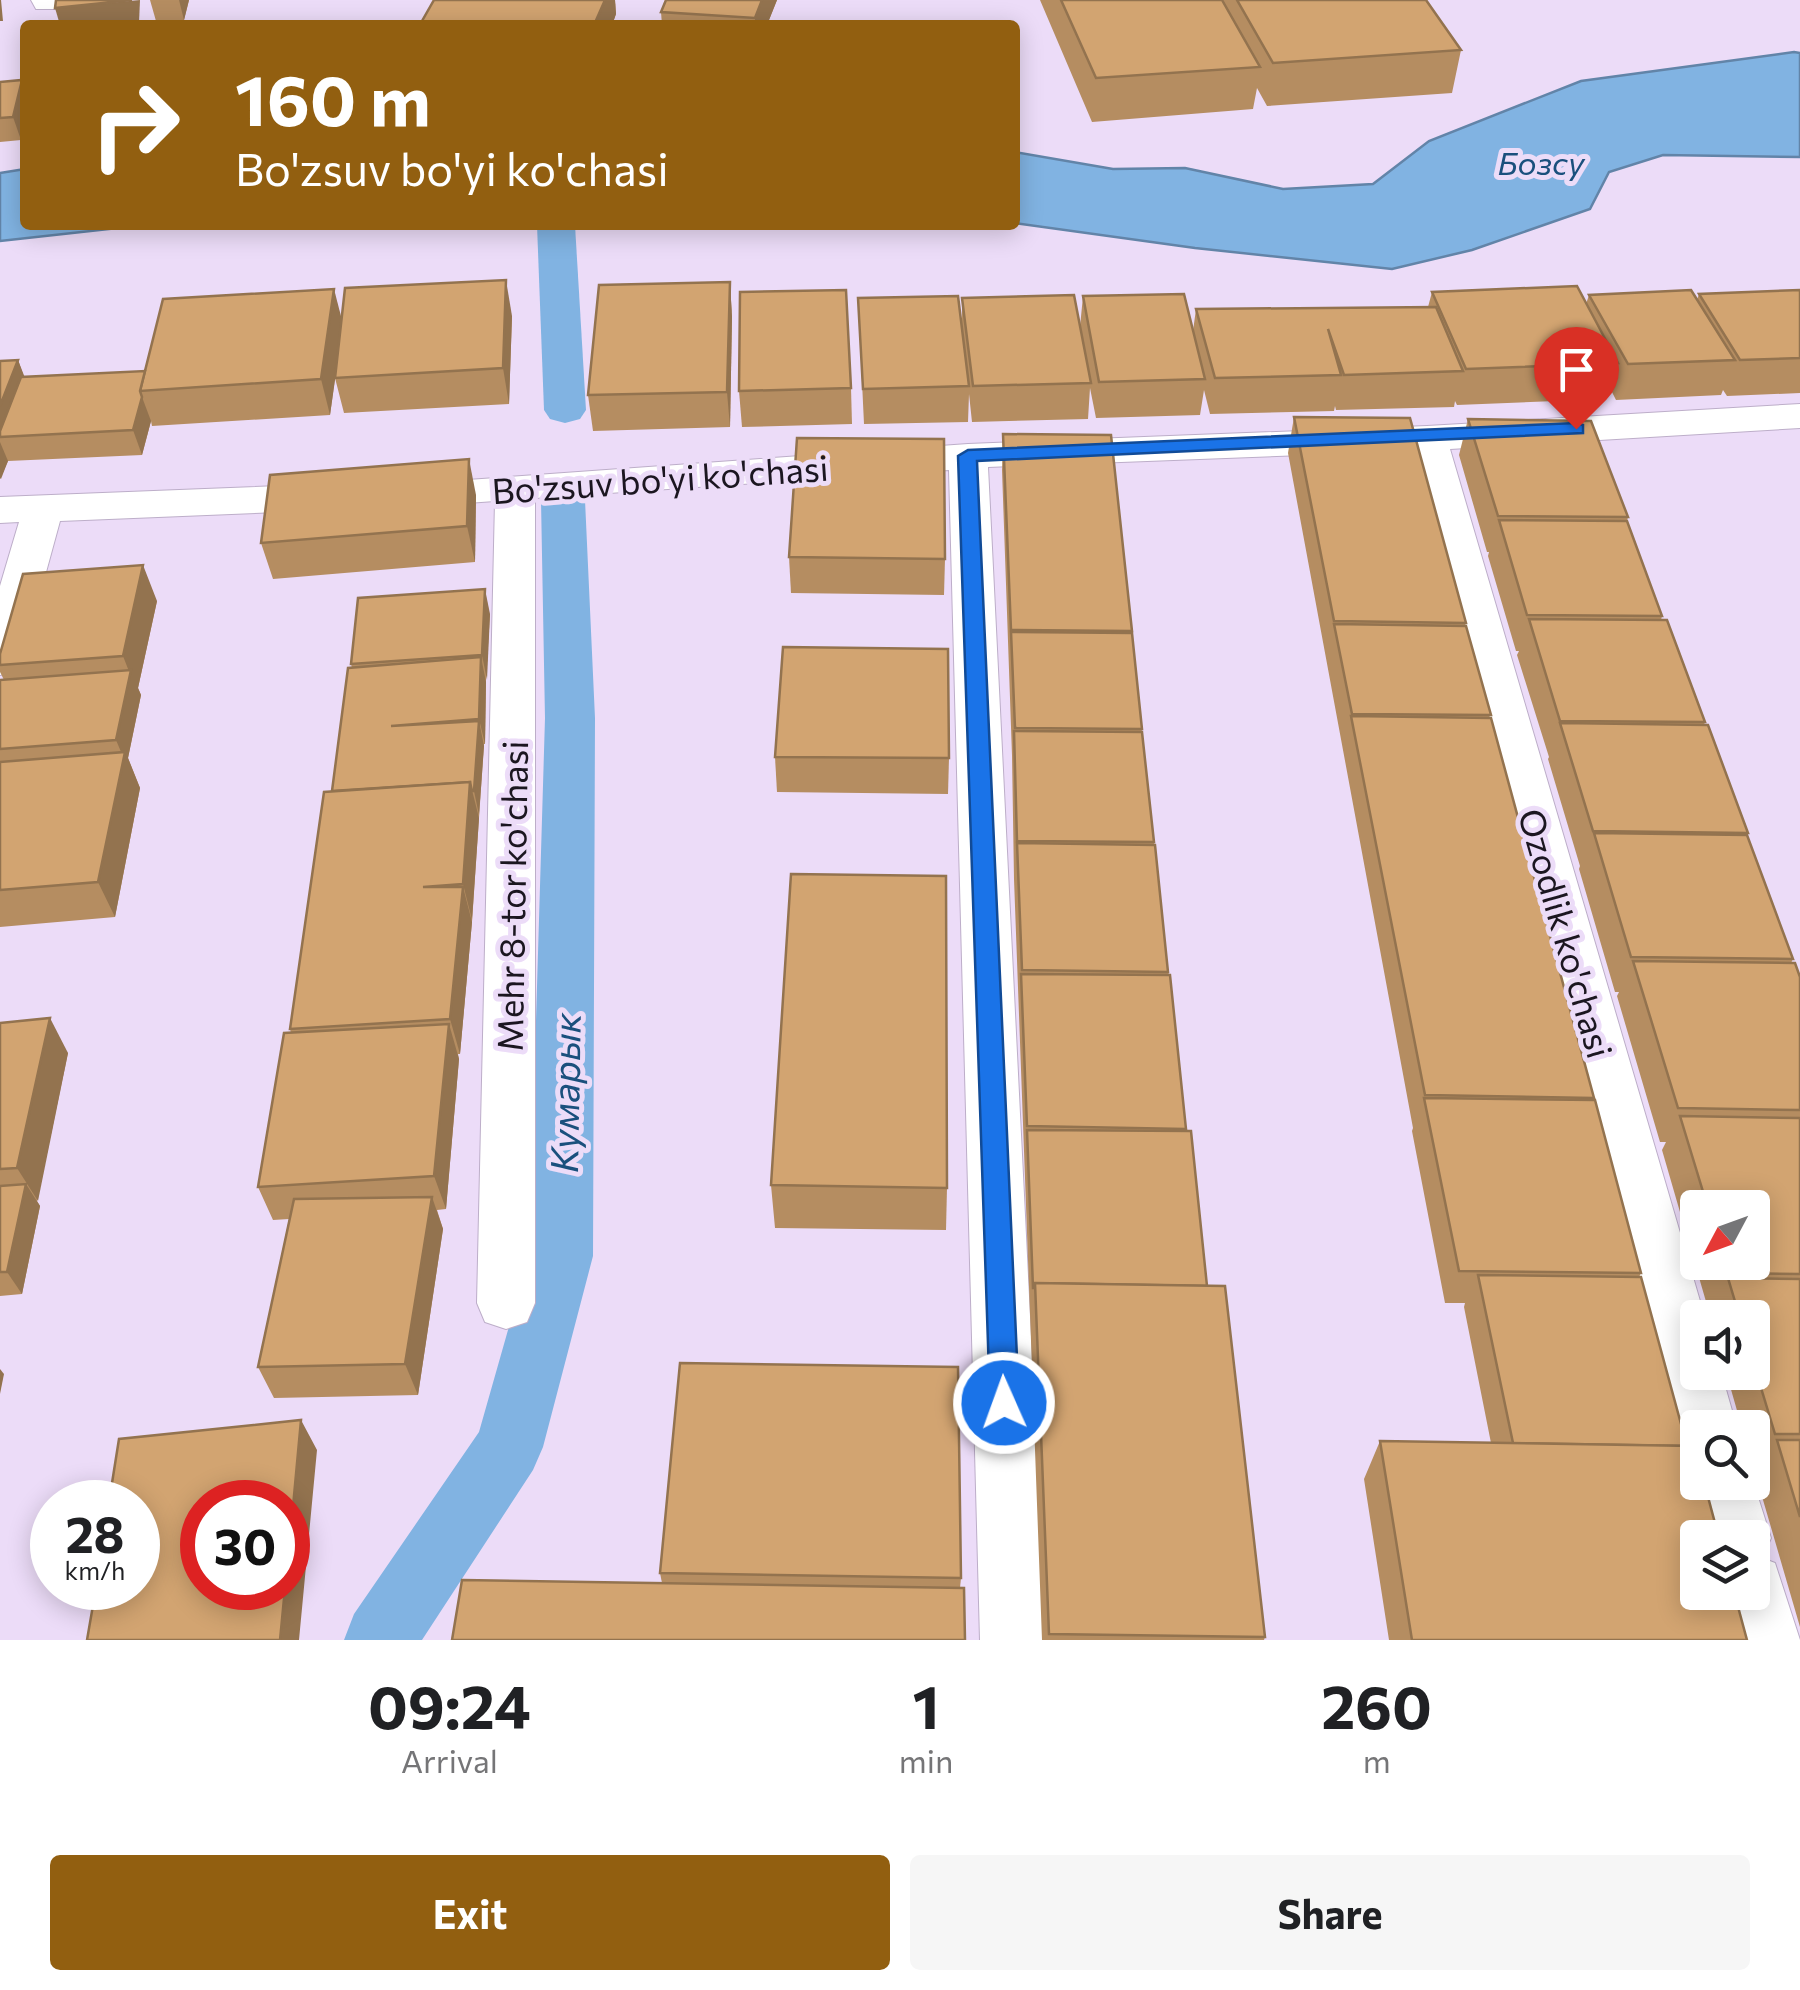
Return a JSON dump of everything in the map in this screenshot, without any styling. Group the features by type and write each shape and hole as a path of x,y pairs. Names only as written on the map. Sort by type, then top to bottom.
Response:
{"street":[{"name":"Bo'zsuv bo'yi ko'chasi","path":"0,510 515,490 968,456 1426,438 1800,416"},
{"name":"Ozodlik ko'chasi","path":"1426,438 1703,1410"},
{"path":"968,456 1013,1640"},
{"name":"Mehr 8-tor ko'chasi","path":"506,1303 515,490"},
{"path":"0,660 44,509"},
{"path":"1759,1610 1768,1640"}],"water":[{"name":"Бозсу","path":"1800,53 1800,157 1663,155 1609,172 1590,209 1472,250 1392,269 1020,224 1020,153 1113,169 1185,168 1283,189 1373,184 1429,141 1581,81"},
{"path":"20,170 20,230 100,230 0,241 0,173"}],"building":[{"path":"56,0 132,0 55,8"},
{"path":"434,0 605,0 596,20 423,20"},
{"path":"666,0 762,0 755,18 661,12"},
{"path":"1061,0 1222,0 1260,67 1096,78"},
{"path":"1237,0 1426,0 1461,50 1273,63"},
{"path":"20,80 13,117 0,118 0,82"},
{"path":"506,280 503,368 335,378 345,288"},
{"path":"730,282 727,392 588,395 599,285"},
{"path":"1577,286 1618,363 1466,369 1432,292"},
{"path":"334,289 321,379 140,391 163,299"},
{"path":"846,290 851,388 739,391 740,292"},
{"path":"1691,290 1735,360 1628,364 1589,295"},
{"path":"1800,290 1800,358 1740,360 1699,294"},
{"path":"1184,294 1205,379 1099,382 1083,296"},
{"path":"1074,295 1091,383 973,386 962,298"},
{"path":"958,296 969,386 863,389 858,298"},
{"path":"1436,307 1463,371 1344,375 1328,329 1341,375 1215,378 1196,309"},
{"path":"18,360 0,406 0,361"},
{"path":"145,371 133,430 0,437 21,377"},
{"path":"1294,417 1410,418 1466,623 1334,621"},
{"path":"1468,419 1591,421 1628,517 1498,516"},
{"path":"1003,434 1111,435 1132,631 1011,630"},
{"path":"797,438 944,439 945,559 789,557"},
{"path":"469,459 467,526 261,543 270,475"},
{"path":"1499,520 1627,521 1662,616 1527,615"},
{"path":"143,565 123,656 0,665 23,574"},
{"path":"485,589 482,655 351,664 358,598"},
{"path":"1529,619 1667,620 1705,722 1560,721"},
{"path":"1334,624 1466,626 1491,715 1352,714"},
{"path":"1011,632 1132,633 1142,729 1015,728"},
{"path":"783,647 948,649 949,758 775,757"},
{"path":"481,657 479,719 391,726 479,721 474,791 470,782 332,791 348,668"},
{"path":"131,670 116,740 0,749 0,680"},
{"path":"1351,716 1491,718 1594,1098 1425,1095"},
{"path":"1560,723 1708,725 1748,833 1593,831"},
{"path":"1014,731 1142,732 1154,842 1017,841"},
{"path":"125,752 98,882 0,890 0,762"},
{"path":"470,782 463,884 423,887 463,887 450,1019 290,1029 324,792"},
{"path":"1594,833 1747,835 1793,959 1631,957"},
{"path":"1017,843 1155,845 1168,972 1022,970"},
{"path":"791,874 946,876 947,1188 771,1185"},
{"path":"1633,961 1795,963 1800,977 1800,1110 1678,1108"},
{"path":"1021,974 1170,975 1186,1129 1027,1126"},
{"path":"50,1018 17,1168 0,1169 0,1023"},
{"path":"449,1024 434,1176 258,1187 284,1033"},
{"path":"1424,1098 1595,1100 1641,1273 1459,1271"},
{"path":"1680,1116 1800,1118 1800,1274 1770,1274 1770,1190 1703,1190"},
{"path":"1027,1130 1191,1131 1207,1286 1035,1283 1033,1288"},
{"path":"26,1184 7,1272 0,1272 0,1186"},
{"path":"432,1197 405,1364 258,1367 294,1199"},
{"path":"1478,1275 1641,1277 1680,1420 1680,1446 1513,1443"},
{"path":"1800,1279 1800,1434 1775,1434 1762,1390 1770,1390 1770,1300 1735,1300 1729,1280"},
{"path":"1035,1283 1225,1286 1265,1637 1049,1634"},
{"path":"680,1363 958,1367 961,1578 660,1573"},
{"path":"301,1420 295,1480 180,1480 180,1610 283,1610 280,1640 87,1640 92,1610 160,1610 160,1480 112,1480 119,1439"},
{"path":"1777,1440 1800,1440 1800,1517"},
{"path":"1380,1441 1680,1446 1680,1500 1709,1500 1714,1520 1680,1520 1680,1610 1739,1610 1747,1640 1412,1640"},
{"path":"462,1580 964,1588 965,1640 452,1640"}],"waterway":[{"name":"Кумарык","path":"556,230 565,410"},
{"name":"Кумарык","path":"380,1640 509,1447 561,1256 570,718 563,500"}],"route":[{"path":"1004,1403 968,456 1576,429"}]}
